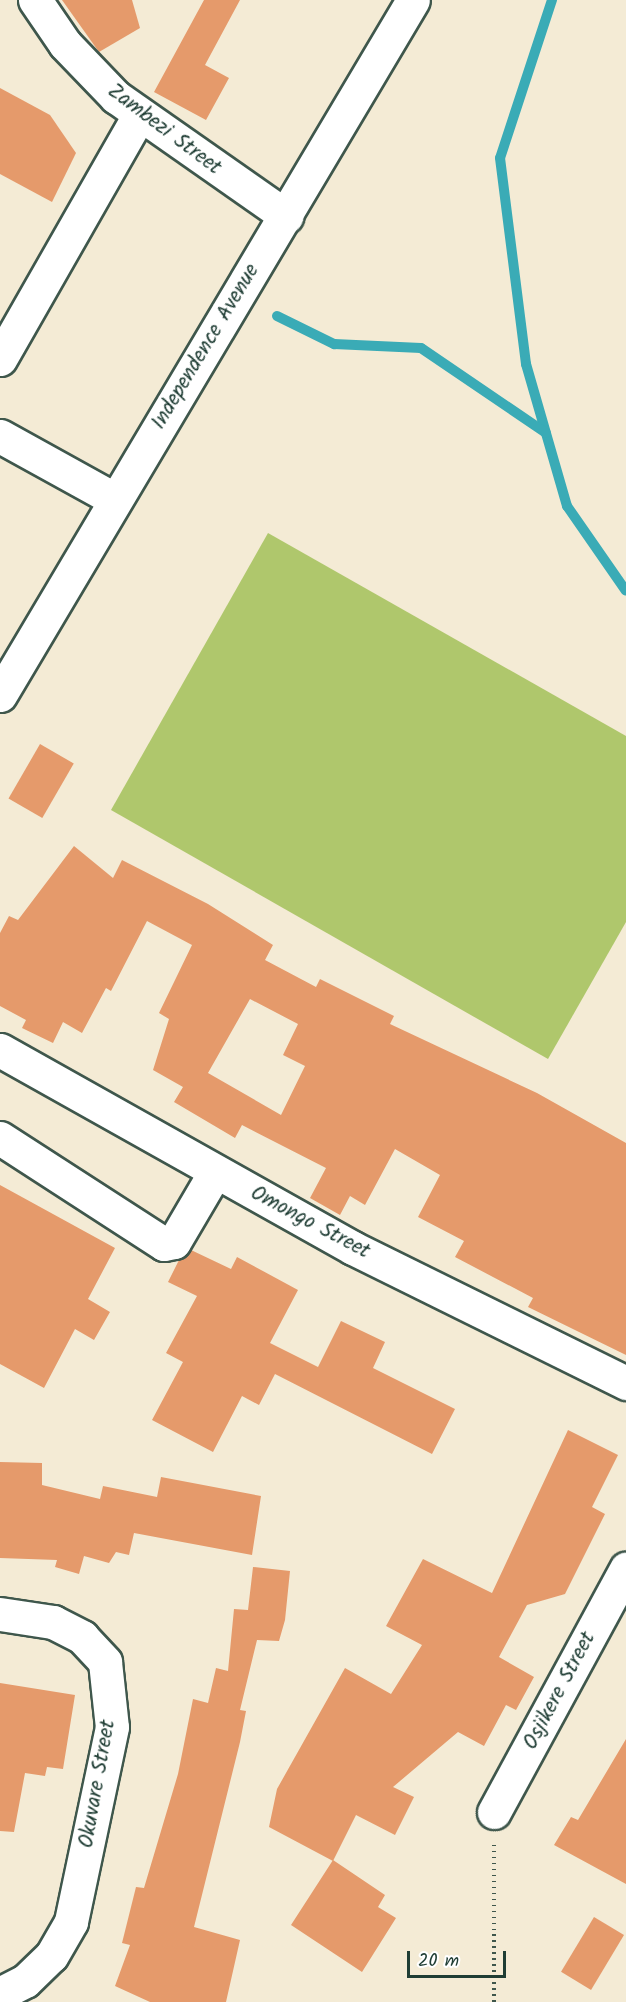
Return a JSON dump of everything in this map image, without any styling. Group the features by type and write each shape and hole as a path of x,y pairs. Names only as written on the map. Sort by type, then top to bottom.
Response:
{"street":[{"name":"Zambezi Street","path":"35,0 90,73 139,115 286,216"},
{"name":"Independence Avenue","path":"4,677 286,216 413,0"},
{"path":"0,359 139,115"},
{"path":"0,436 114,499"},
{"name":"Omongo Street","path":"0,1050 353,1248 626,1383"},
{"path":"0,1138 164,1244 174,1242 215,1172"},
{"name":"Osjikere Street","path":"494,1812 626,1569"},
{"name":"Okuvare Street","path":"0,1614 53,1622 82,1638 105,1662 112,1727 71,1922 51,1956 25,1980 0,1994"}],"path":[{"path":"494,1812 494,2002"}],"green space":[{"path":"268,533 626,736 626,922 548,1059 111,810"}],"building":[{"path":"62,0 132,0 140,28 99,52"},
{"path":"204,0 240,0 205,65 229,78 206,120 154,92"},
{"path":"0,88 50,115 76,153 52,202 0,174"},
{"path":"40,744 74,764 42,818 8,799"},
{"path":"74,846 113,878 122,860 208,904 273,945 265,960 316,987 320,979 394,1016 390,1024 537,1093 626,1143 626,1355 528,1307 533,1298 455,1257 464,1241 418,1217 440,1175 395,1149 365,1205 350,1196 340,1215 310,1198 326,1168 242,1125 235,1138 174,1102 183,1087 153,1070 169,1019 159,1013 192,945 147,921 111,991 106,988 82,1033 63,1022 53,1043 22,1028 26,1020 0,1006 0,933 9,916 18,920","holes":["250,999 298,1024 283,1055 305,1066 281,1115 208,1073"]},
{"path":"0,1185 115,1248 88,1299 110,1312 94,1340 75,1329 44,1388 0,1364"},
{"path":"191,1250 231,1269 237,1257 298,1290 270,1343 318,1367 341,1321 385,1342 373,1368 455,1409 432,1454 275,1374 259,1405 242,1396 213,1452 152,1420 183,1362 166,1353 197,1296 168,1282 179,1260"},
{"path":"568,1430 618,1455 592,1507 605,1514 565,1594 527,1605 499,1657 534,1677 516,1710 506,1705 484,1746 458,1732 393,1787 414,1797 395,1835 356,1815 333,1861 269,1827 277,1789 345,1668 391,1694 422,1645 386,1626 423,1559 492,1593"},
{"path":"0,1462 42,1463 42,1485 100,1499 103,1486 157,1497 161,1477 261,1496 252,1555 134,1533 129,1555 116,1552 109,1563 84,1556 79,1574 55,1567 57,1560 0,1558"},
{"path":"253,1567 290,1571 285,1620 279,1641 257,1640 240,1710 246,1711 240,1742 194,1927 240,1940 226,2002 150,2002 115,1986 130,1945 122,1943 136,1887 144,1888 178,1774 193,1699 208,1703 216,1668 228,1671 234,1609 248,1610"},
{"path":"0,1683 75,1695 63,1769 47,1767 45,1776 25,1773 14,1832 0,1831"},
{"path":"626,1739 626,1884 554,1845 571,1817 578,1820"},
{"path":"333,1860 385,1895 378,1907 396,1918 362,1972 291,1925"},
{"path":"594,1917 624,1935 591,1990 561,1972"}],"waterway":[{"path":"552,0 500,158 526,364 567,506 626,591"},
{"path":"277,316 334,344 421,348 546,433"}]}
